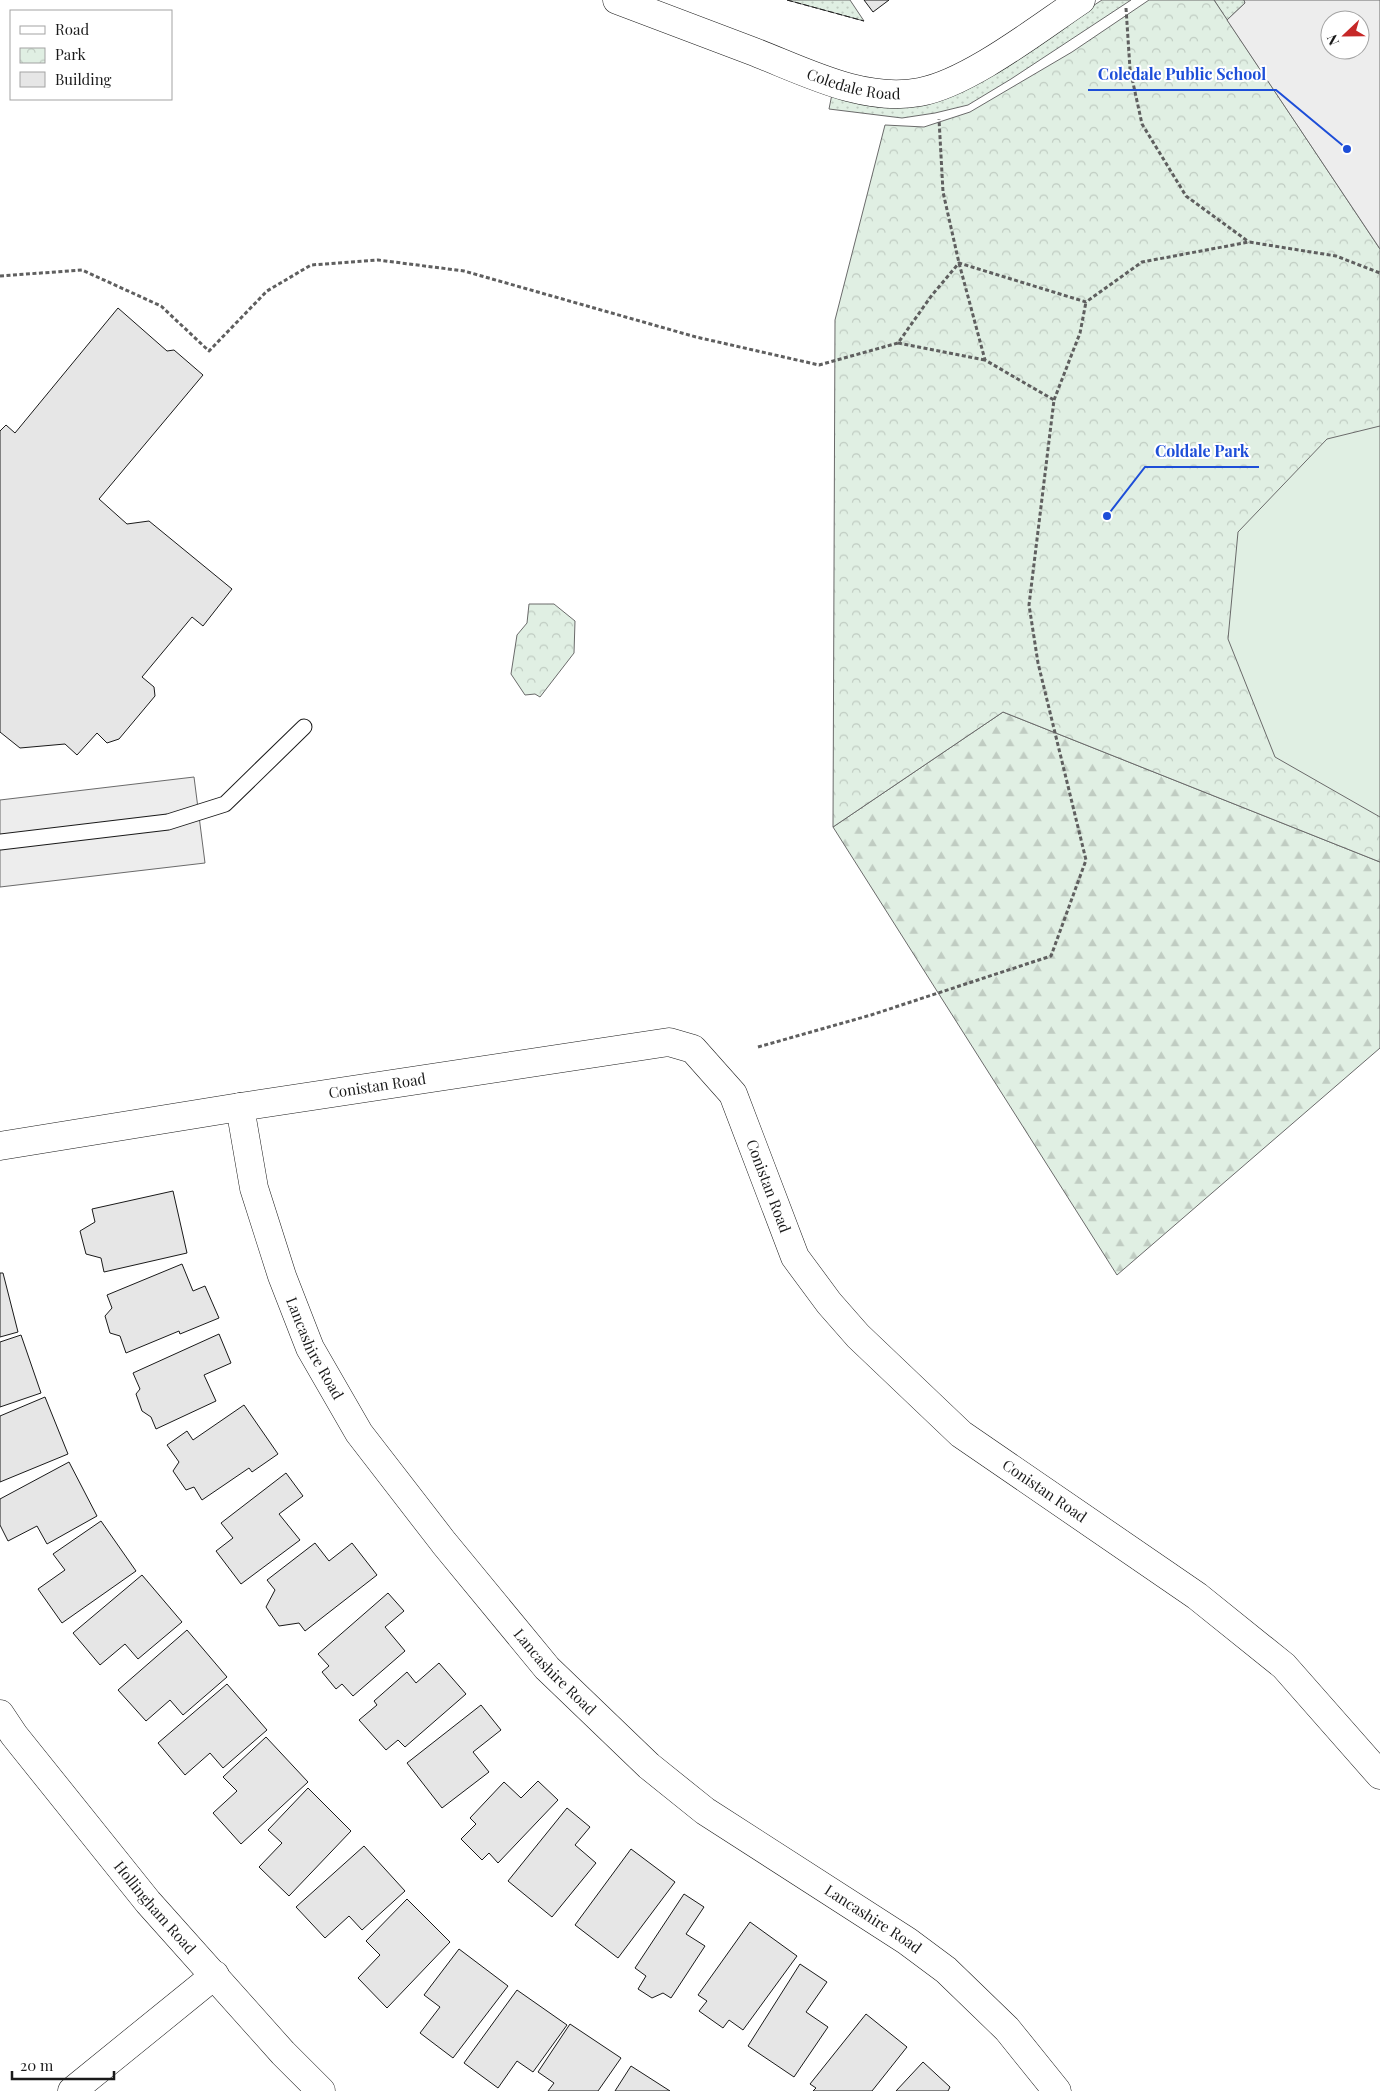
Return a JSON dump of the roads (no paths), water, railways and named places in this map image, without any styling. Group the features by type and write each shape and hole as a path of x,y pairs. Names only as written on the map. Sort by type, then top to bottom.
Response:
{"street":[{"name":"Coledale Road","path":"617,0 847,87 888,94 920,92 958,78 990,60 1081,0"},
{"name":"Conistan Road","path":"0,1146 240,1107 669,1042 693,1049 732,1094 794,1256 829,1303 858,1336 961,1434 1197,1596 1284,1666 1380,1775"},
{"name":"Lancashire Road","path":"240,1107 254,1188 282,1276 310,1348 359,1434 444,1543 547,1668 649,1766 705,1811 908,1941 946,1970 1007,2029 1057,2091"},
{"name":"Hollingham Road","path":"0,1714 14,1735 148,1902 283,2053 321,2091"},
{"path":"72,2091 215,1975"}],"lane":[{"path":"0,842 168,822 225,804 304,727"}],"place":[{"name":"Coledale Public School","path":"1347,149"},
{"name":"Coldale Park","path":"1107,516"}]}
